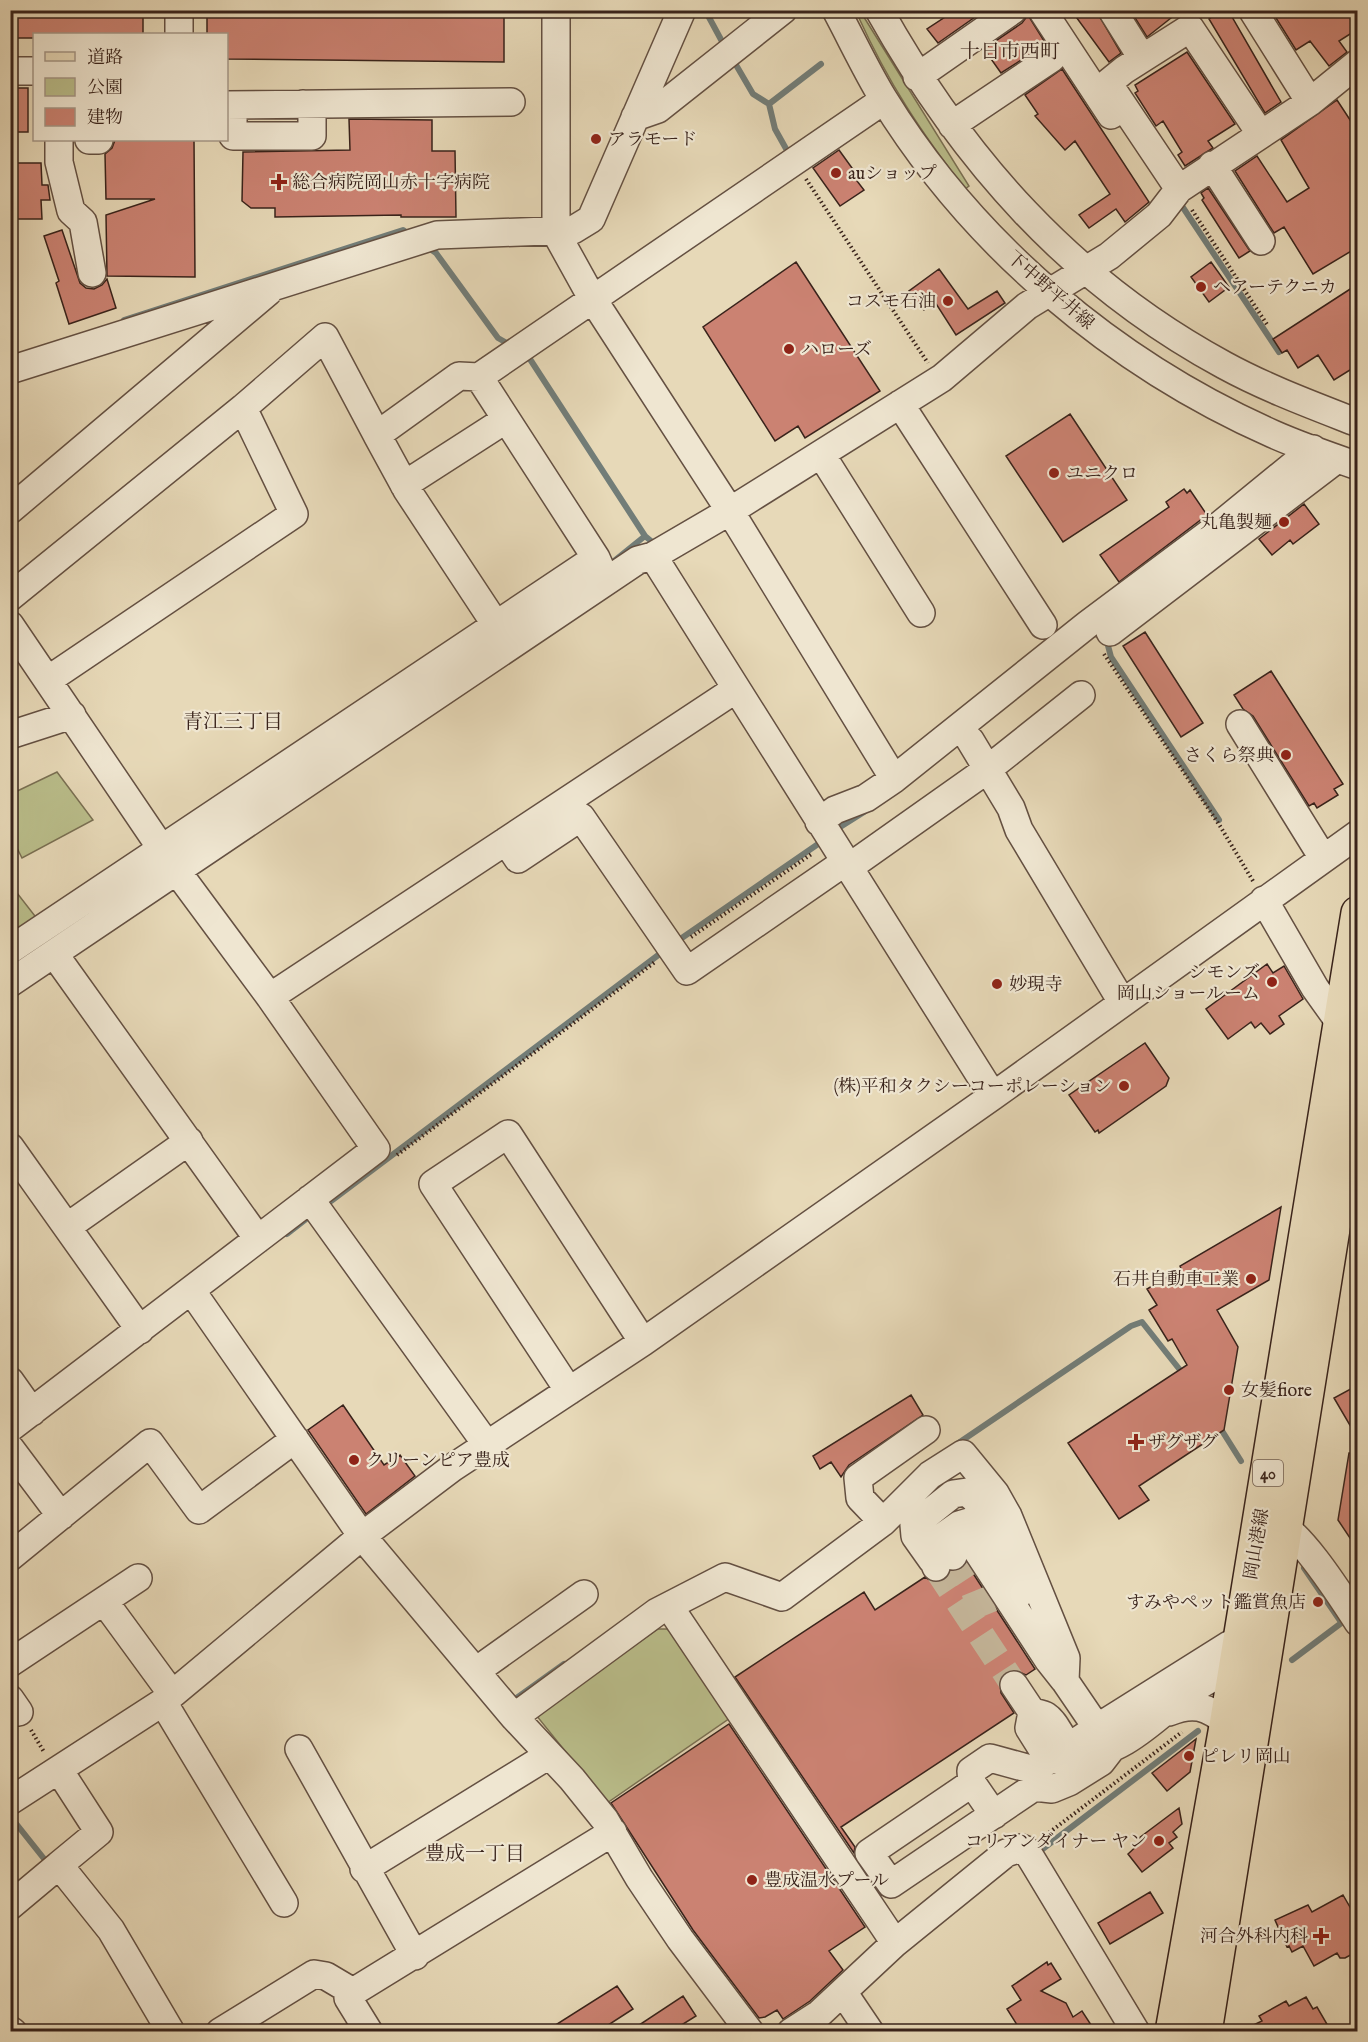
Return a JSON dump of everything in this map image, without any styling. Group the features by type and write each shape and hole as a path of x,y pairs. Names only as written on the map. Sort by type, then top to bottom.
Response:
{"main road":[{"name":"岡山港線","path":"1273,1520 1340,1021 1358,913"},
{"name":"岡山港線","path":"1172,2031 1227,1723 1246,1654 1273,1520 1358,1072"},
{"name":"岡山港線","path":"1205,2031 1246,1654"}],"street":[{"path":"179,10 179,33"},
{"path":"556,10 556,233 592,298 730,511 894,778"},
{"path":"10,369 416,240 437,235 556,233 573,230 591,219 682,10"},
{"path":"635,117 658,109 783,10"},
{"name":"下中野平井線","path":"836,10 884,100 928,163 985,230 1049,293 1106,337 1169,380 1274,435 1336,458"},
{"name":"下中野平井線","path":"879,10 917,77 952,125 1016,205 1086,270 1128,304 1224,365 1287,396 1358,423"},
{"path":"917,77 1013,10"},
{"path":"1042,10 1088,83 1175,194"},
{"path":"1112,10 1142,58"},
{"path":"1252,11 1310,102"},
{"path":"1175,194 1108,83 1142,58 1190,28 1194,22 1260,133"},
{"path":"952,125 1052,58"},
{"path":"10,983 55,955 169,860 496,625 601,570 653,556 730,511 940,379 1028,306 1109,256 1160,215 1175,194 1212,165 1310,102 1358,63"},
{"path":"10,71 33,71"},
{"path":"377,435 459,376 478,377 884,100"},
{"path":"230,105 511,102"},
{"path":"59,141 59,162 71,211 83,222 92,273"},
{"path":"1212,165 1261,241"},
{"path":"10,510 278,284"},
{"path":"10,597 243,408 325,337 404,485 496,625"},
{"path":"478,377 601,570"},
{"path":"900,404 1043,624"},
{"path":"48,681 294,514 243,408"},
{"path":"404,485 505,420"},
{"path":"821,454 921,614"},
{"path":"1105,640 1336,458"},
{"path":"836,848 835,810 866,798 894,778 1088,624 1215,529 1336,458"},
{"path":"653,556 993,1096"},
{"path":"10,950 169,860 601,570"},
{"path":"10,625 169,860 270,996 376,1149 10,1428"},
{"path":"270,996 736,689"},
{"path":"506,841 518,860 581,817 687,971 836,848 988,768 1081,695"},
{"path":"10,735 72,715"},
{"path":"1240,724 1323,858"},
{"path":"970,740 1011,808 1019,830 1122,1002"},
{"path":"10,1801 61,1774 167,1703 487,1445 643,1342 993,1096 1358,834"},
{"path":"1264,900 1315,988 1358,1048"},
{"path":"55,955 258,1239"},
{"path":"569,1391 433,1184 508,1134 643,1342"},
{"path":"67,1227 189,1141"},
{"path":"10,1147 140,1330"},
{"path":"310,1199 487,1445"},
{"path":"191,1290 366,1541 508,1710 544,1759 572,1779 613,1832 639,1878 680,1939 750,2031"},
{"path":"10,1381 32,1412"},
{"path":"877,1516 860,1498 858,1478 926,1430"},
{"path":"10,1557 150,1443 198,1510 295,1439"},
{"path":"10,1448 61,1516"},
{"path":"508,1710 657,1612 726,1577 782,1597 877,1516 930,1475 963,1454 995,1493 1008,1516 1065,1669 1085,1747"},
{"path":"981,1520 1065,1669 1049,1661 972,1543 966,1542 935,1557 930,1552 935,1542 959,1526 981,1520"},
{"path":"1273,1520 1354,1610"},
{"path":"10,1663 138,1578"},
{"path":"476,1671 584,1593"},
{"path":"104,1601 167,1703 284,1903"},
{"path":"669,1606 895,1943"},
{"path":"1085,1747 1229,1645 1246,1654 1180,1698 1163,1714"},
{"path":"867,1902 1034,1787 1052,1789 1069,1782 1101,1762 1046,1716 1032,1712 1014,1685"},
{"path":"1136,2031 1024,1855 989,1818 972,1784 970,1772 990,1758 1035,1770 1183,1706 1212,1710 1227,1723"},
{"path":"299,1749 364,1869 412,1951"},
{"path":"364,1869 544,1759"},
{"path":"10,1906 99,1832 61,1774"},
{"path":"891,1884 869,1852 972,1784"},
{"path":"349,1990 613,1832"},
{"path":"791,2031 819,2014 895,1943 1024,1855"},
{"path":"55,1869 111,1930 171,2031"},
{"path":"220,2031 314,1974 326,1976 349,1990"},
{"path":"349,1990 348,1998 369,2031"},
{"path":"843,1992 870,2031"}],"path":[{"path":"794,161 940,379"},
{"path":"1175,194 1268,326"},
{"path":"1105,640 1264,900"},
{"path":"390,1161 671,947 836,848"},
{"path":"15,1706 61,1774"},
{"path":"1024,1855 1191,1726"}],"green space":[{"path":"862,14 969,186 965,189 920,127 894,85 858,16"},
{"path":"57,772 93,820 22,858 11,836 11,794"},
{"path":"10,884 42,925 10,945"},
{"path":"658,1629 667,1629 673,1634 730,1718 607,1803 536,1715"}],"building":[{"path":"10,10 143,10 143,33 33,33 33,38 10,38"},
{"path":"207,10 504,10 504,62 228,59 228,33 207,33"},
{"path":"940,10 985,10 938,43 927,29 945,17"},
{"path":"1071,10 1096,10 1121,53 1109,62"},
{"path":"1136,10 1181,10 1147,37 1132,13"},
{"path":"1222,10 1228,10 1281,102 1265,113 1209,19"},
{"path":"1271,10 1346,10 1358,29 1339,41 1347,52 1329,66 1310,41 1296,50"},
{"path":"1028,15 1046,44 1001,73 984,49 1022,23"},
{"path":"1187,52 1235,124 1208,141 1213,148 1185,166 1178,155 1182,152 1163,121 1156,126 1135,93 1138,91 1135,85"},
{"path":"1062,69 1149,202 1125,222 1116,209 1089,228 1079,215 1110,194 1075,141 1065,150 1035,116 1038,114 1025,95"},
{"path":"10,88 28,88 28,132 10,132"},
{"path":"1337,100 1358,132 1358,247 1313,274 1284,227 1274,233 1235,171 1257,156 1287,202 1309,188 1281,140"},
{"path":"349,119 432,120 432,151 455,151 456,217 401,217 401,215 275,217 275,208 251,208 242,201 243,152 350,150"},
{"path":"115,141 194,141 195,277 107,276 106,215 155,199 106,199 105,154 112,148"},
{"name":"auショップ","path":"839,150 860,179 857,181 864,190 840,206 813,168"},
{"path":"10,163 41,163 42,185 48,185 50,200 41,200 42,219 10,219"},
{"path":"1208,188 1250,251 1239,258 1202,200 1204,198 1201,193"},
{"path":"62,230 80,283 86,288 94,289 107,279 116,308 69,324 56,283 59,281 44,236"},
{"path":"796,262 880,391 805,438 798,426 775,441 703,327"},
{"path":"1211,262 1229,287 1209,302 1191,277"},
{"path":"939,269 968,309 997,291 1005,303 956,335 935,302 924,310 909,291"},
{"path":"1358,284 1358,365 1334,380 1318,355 1298,368 1287,350 1282,353 1273,339"},
{"path":"1070,414 1127,500 1063,542 1006,456"},
{"path":"1184,489 1187,493 1190,490 1207,515 1119,582 1100,555 1169,507 1166,502"},
{"path":"1304,504 1319,524 1293,544 1290,540 1272,555 1259,539"},
{"path":"1145,632 1203,723 1181,737 1123,646"},
{"path":"1271,671 1343,784 1334,789 1338,795 1317,808 1314,803 1309,806 1253,716 1243,709 1234,695"},
{"path":"1267,964 1273,973 1284,966 1303,999 1279,1016 1284,1024 1270,1034 1261,1023 1255,1028 1251,1022 1228,1039 1206,1009"},
{"path":"1145,1043 1169,1078 1166,1086 1099,1133 1098,1130 1095,1132 1069,1095"},
{"path":"1281,1207 1269,1280 1217,1310 1238,1347 1224,1430 1139,1486 1149,1500 1119,1519 1068,1443 1187,1365 1172,1339 1168,1341 1149,1310 1157,1305 1147,1289 1181,1269 1180,1266"},
{"path":"1358,1385 1358,1439 1334,1398"},
{"path":"911,1395 923,1415 849,1465 841,1477 831,1462 820,1469 813,1456"},
{"name":"クリーンピア豊成","path":"343,1405 384,1465 400,1455 415,1476 366,1514 308,1430"},
{"path":"1349,1453 1358,1454 1358,1550 1338,1520"},
{"path":"967,1564 1035,1669 1026,1675 1012,1669 1005,1672 1000,1679 1001,1693 1014,1713 841,1827 855,1847 854,1853 735,1677 864,1592 875,1610 925,1577 933,1582 941,1582 951,1571 960,1570"},
{"path":"729,1724 865,1927 829,1951 843,1970 810,2001 783,2019 777,2010 759,2018 693,1930 611,1803"},
{"path":"1196,1739 1190,1772 1167,1791 1152,1773"},
{"path":"1179,1808 1182,1824 1173,1832 1177,1837 1169,1843 1173,1848 1142,1872 1128,1854 1142,1841 1139,1838"},
{"path":"1150,1892 1163,1913 1110,1944 1098,1923"},
{"path":"1343,1895 1358,1921 1358,1951 1345,1958 1340,1958 1337,1953 1314,1966 1303,1946 1292,1952 1289,1946 1287,1947 1275,1920 1308,1905 1312,1912"},
{"path":"1047,1962 1048,1965 1051,1963 1061,1979 1041,1991 1066,2003 1073,2017 1082,2011 1095,2031 1021,2031 1007,2009 1021,2000 1012,1986"},
{"path":"617,1986 633,2009 599,2031 546,2031"},
{"path":"683,1996 696,2016 672,2031 630,2031"},
{"path":"1306,1997 1313,2009 1317,2007 1331,2031 1241,2031 1262,2021 1259,2016 1286,2001 1289,2006"}],"waterway":[{"path":"705,10 725,47"},
{"path":"732,58 753,94 769,104 775,129 789,154"},
{"path":"769,104 821,64"},
{"path":"1178,200 1279,352"},
{"path":"124,320 403,230 410,235"},
{"path":"426,246 436,253 498,338 512,346"},
{"path":"526,353 645,536"},
{"path":"614,561 645,536 657,546"},
{"path":"1106,638 1111,657 1219,820"},
{"path":"837,829 864,812"},
{"path":"676,942 821,842"},
{"path":"331,1201 665,950"},
{"path":"287,1234 305,1220"},
{"path":"957,1444 1131,1326 1142,1322 1184,1375"},
{"path":"1219,1426 1241,1461"},
{"path":"1304,1568 1341,1622"},
{"path":"1292,1660 1348,1618"},
{"path":"1350,1628 1358,1640"},
{"path":"511,1702 564,1664"},
{"path":"1036,1854 1198,1731"},
{"path":"10,1816 49,1865"}],"tunnel":[{"path":"953,1556 972,1585 987,1622"},
{"path":"936,1567 1014,1685"}],"place":[{"name":"アラモード","path":"596,139"},
{"name":"auショップ","path":"836,173"},
{"name":"総合病院岡山赤十字病院","path":"279,182"},
{"name":"ヘアーテクニカ","path":"1201,287"},
{"name":"コスモ石油","path":"948,301"},
{"name":"ハローズ","path":"789,349"},
{"name":"ユニクロ","path":"1054,473"},
{"name":"丸亀製麺","path":"1284,522"},
{"name":"さくら祭典","path":"1286,755"},
{"name":"シモンズ 岡山ショールーム","path":"1272,982"},
{"name":"妙現寺","path":"997,984"},
{"name":"(株)平和タクシーコーポレーション","path":"1124,1086"},
{"name":"石井自動車工業","path":"1251,1279"},
{"name":"女髪fiore","path":"1229,1390"},
{"name":"ザグザグ","path":"1136,1442"},
{"name":"クリーンピア豊成","path":"354,1460"},
{"name":"すみやペット鑑賞魚店","path":"1318,1602"},
{"name":"ピレリ岡山","path":"1189,1756"},
{"name":"コリアンダイナー ヤン","path":"1159,1841"},
{"name":"豊成温水プール","path":"752,1880"},
{"name":"河合外科内科","path":"1321,1936"}],"district":[{"name":"十日市西町","path":"1010,51"},
{"name":"青江三丁目","path":"233,721"},
{"name":"豊成一丁目","path":"475,1853"}]}
